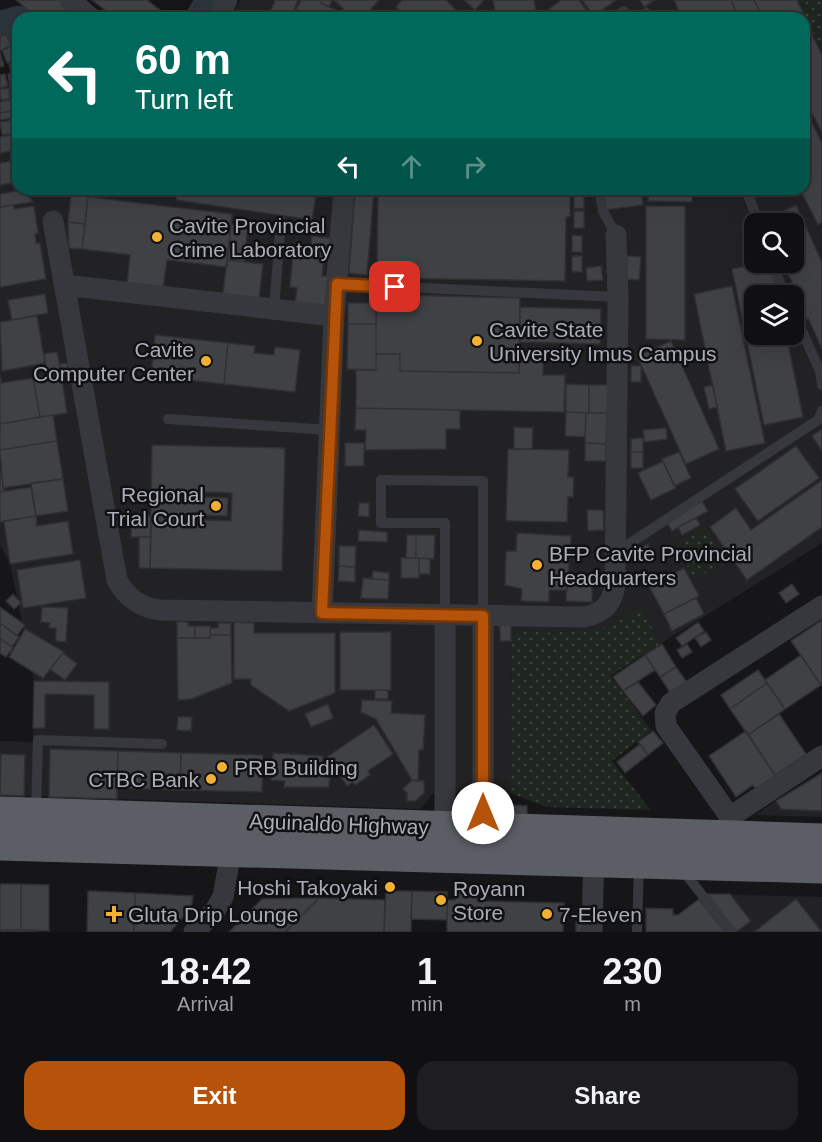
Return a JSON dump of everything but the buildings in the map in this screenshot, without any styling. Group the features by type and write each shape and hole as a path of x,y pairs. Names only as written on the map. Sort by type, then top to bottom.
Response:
{"highway":[{"name":"Aguinaldo Highway","path":"0,813 36,814 234,836 464,857 594,846 639,862 683,854 730,827 822,840"},
{"name":"Aguinaldo Highway","path":"0,844 445,828 483,829 594,846 822,867"}],"street":[{"path":"70,0 84,12"},
{"path":"322,613 334,316 344,195"},
{"path":"54,221 114,569 122,590 139,605 150,609 483,616 595,615 609,604 613,595 615,554 618,297 616,236"},
{"path":"64,285 334,316"},
{"path":"822,606 667,708 666,726 730,827 822,756"},
{"path":"445,615 445,828 464,857 483,829 483,616"},
{"path":"194,932 219,905 234,836"},
{"path":"592,932 594,846"}],"lane":[{"path":"600,195 603,211 616,236"},
{"path":"748,195 755,213"},
{"path":"274,309 281,221"},
{"path":"337,284 618,297"},
{"path":"804,335 820,371 822,385"},
{"path":"615,554 818,420 822,411"},
{"path":"168,419 329,430"},
{"path":"445,615 445,523 381,523 381,480 483,480 483,616"},
{"path":"36,814 38,740 162,744"},
{"path":"683,854 730,932"},
{"path":"637,932 639,862"}],"shaded area":[{"path":"240,0 797,0 803,12 233,12"},
{"path":"797,0 822,0 822,51 810,27 810,12 803,12"},
{"path":"810,27 822,51 822,543 660,644 642,609 607,627 550,633 528,632 512,640 510,793 433,793 421,809 0,795 0,741 33,742 34,681 10,564 0,545 0,137 12,135 12,195 810,195"},
{"path":"12,73 12,101 8,74"},
{"path":"707,528 725,562 694,579 676,545"},
{"path":"642,608 660,644 610,676 651,730 612,761 651,810 547,807 510,793 512,640 520,629 550,633 607,627"},
{"path":"822,773 822,817 755,815 776,801"},
{"path":"707,894 822,897 822,932 736,932"}],"waterway":[{"path":"208,12 215,0"},
{"path":"0,30 12,27"}],"place":[{"name":"Cavite Provincial Crime Laboratory","path":"157,237"},
{"name":"Cavite State University Imus Campus","path":"477,341"},
{"name":"Cavite Computer Center","path":"206,361"},
{"name":"Regional Trial Court","path":"216,506"},
{"name":"BFP Cavite Provincial Headquarters","path":"537,565"},
{"name":"PRB Building","path":"222,767"},
{"name":"CTBC Bank","path":"211,779"},
{"name":"Hoshi Takoyaki","path":"390,887"},
{"name":"Royann Store","path":"441,900"},
{"name":"Gluta Drip Lounge","path":"114,914"},
{"name":"7-Eleven","path":"547,914"}],"route":[{"path":"395,287 337,284 322,613 483,616 483,813"}]}
